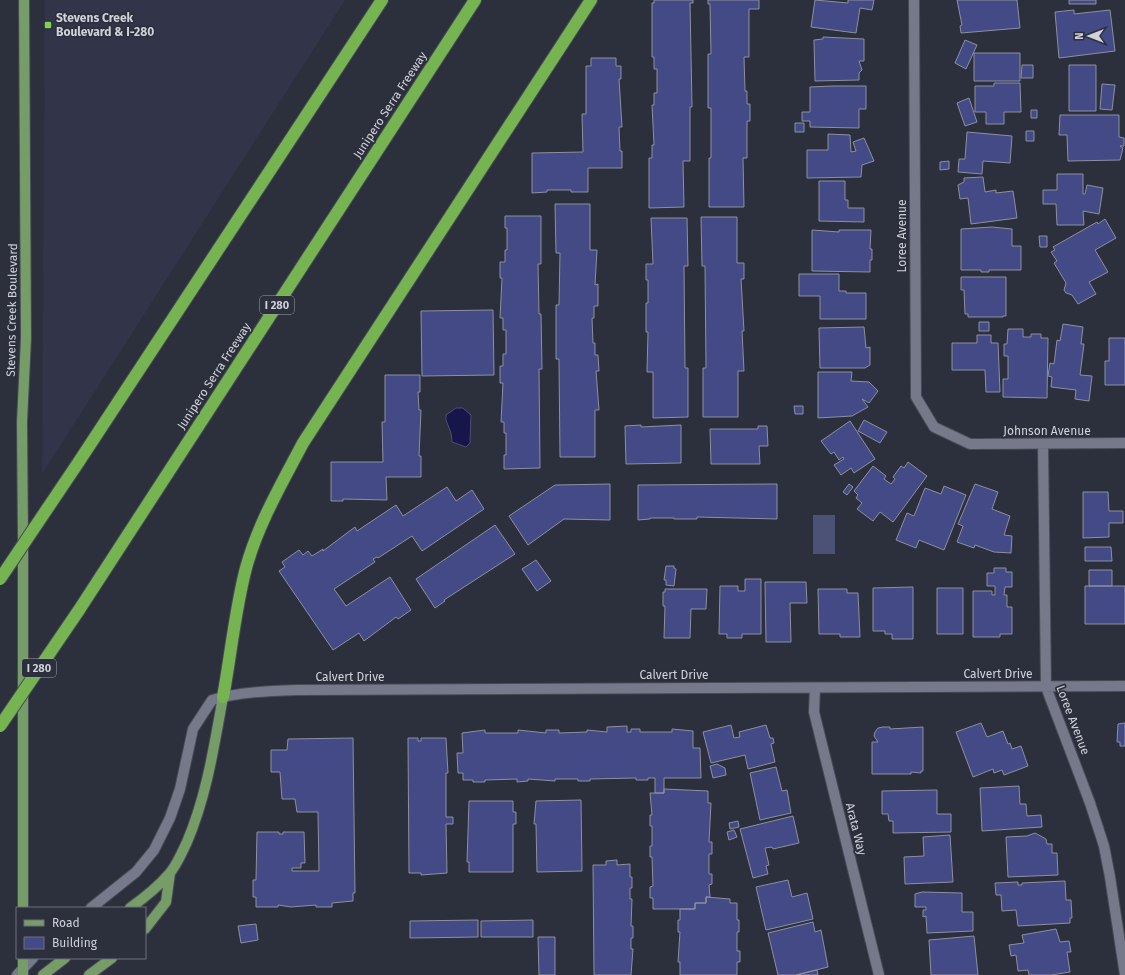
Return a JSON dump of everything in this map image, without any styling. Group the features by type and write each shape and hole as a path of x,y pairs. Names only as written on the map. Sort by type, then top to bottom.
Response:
{"highway":[{"path":"0,579 78,463 382,0"},
{"name":"Junipero Serra Freeway","path":"0,726 79,610 475,0"},
{"path":"223,697 234,619 247,566 267,513 303,443 591,0"}],"main road":[{"name":"Stevens Creek Boulevard","path":"22,907 22,422 26,338 24,0"},
{"path":"131,907 150,893 170,873 183,851 196,820 211,766 223,697"},
{"path":"146,928 166,902 170,873"},
{"path":"43,975 64,959"},
{"path":"89,975 111,959"}],"street":[{"name":"Loree Avenue","path":"914,0 916,397 934,427 970,444"},
{"name":"Johnson Avenue","path":"970,444 1125,443"},
{"name":"Loree Avenue","path":"1043,444 1046,687 1090,803 1104,846 1125,975"},
{"name":"Calvert Drive","path":"93,907 136,872 154,850 170,818 180,789 193,729 212,700 223,697 267,691 290,690 1125,686"},
{"name":"Arata Way","path":"815,688 814,712 879,975"},
{"path":"21,969 32,959"}],"shaded area":[{"path":"45,0 345,0 42,474"},
{"path":"456,408 463,408 471,415 470,443 466,447 452,442 451,433 446,420 446,415"},
{"path":"813,515 835,515 835,554 813,554"}],"building":[{"path":"654,0 693,0 693,3 690,3 692,107 690,107 690,161 683,161 684,207 649,208 649,158 652,158 652,145 654,145 652,105 654,105 654,93 657,93 657,69 654,69 654,57 652,57 652,3 654,3"},
{"path":"708,0 759,0 759,9 749,9 749,57 744,57 745,91 747,91 747,104 750,104 750,121 747,121 747,158 743,158 744,207 709,207 711,108 708,108 708,54 711,54 710,4 708,4"},
{"path":"815,0 848,3 848,0 874,0 872,10 860,8 856,33 811,27"},
{"path":"957,0 1017,0 1020,28 961,33 960,26 962,25"},
{"path":"1069,0 1096,0 1096,4 1069,4"},
{"path":"1074,10 1074,14 1110,10 1115,51 1059,58 1055,12"},
{"path":"823,37 864,39 864,61 859,61 862,70 859,73 859,80 815,81 814,40 823,39"},
{"path":"965,40 977,45 966,69 955,63"},
{"path":"974,53 1020,53 1020,81 974,81"},
{"path":"591,58 616,58 616,66 621,66 621,79 619,79 622,127 619,127 620,151 622,151 622,168 588,168 588,192 547,190 547,192 532,193 532,153 583,152 582,114 586,114 586,66 591,66"},
{"path":"1022,65 1033,65 1033,78 1021,78"},
{"path":"1069,65 1096,65 1096,111 1069,111"},
{"path":"994,83 1020,83 1021,112 1004,112 1004,124 986,124 986,112 975,112 975,86 994,86"},
{"path":"1102,84 1115,85 1112,110 1100,109"},
{"path":"866,86 866,109 859,109 859,128 810,127 810,121 802,121 802,112 810,112 810,87"},
{"path":"969,98 977,122 965,126 957,103"},
{"path":"1031,110 1037,110 1037,118 1031,118"},
{"path":"1060,115 1119,115 1119,137 1124,138 1124,146 1120,146 1123,148 1120,160 1068,161 1067,135 1059,135"},
{"path":"795,123 804,123 804,132 795,132"},
{"path":"1026,131 1034,131 1034,141 1026,141"},
{"path":"967,132 1012,136 1010,163 983,161 982,174 958,172 959,159 965,159"},
{"path":"828,134 850,135 851,152 856,151 853,142 864,138 874,161 862,165 861,177 807,178 807,150 828,150"},
{"path":"949,161 949,169 940,170 940,162"},
{"path":"1057,174 1083,174 1083,194 1085,194 1087,185 1103,188 1099,214 1083,211 1084,225 1057,225 1056,204 1043,204 1043,190 1057,190"},
{"path":"983,177 985,192 996,190 996,193 1013,191 1017,218 971,224 968,198 960,199 958,185 964,182 964,178"},
{"path":"819,181 845,181 845,200 848,200 848,208 864,208 864,222 819,221"},
{"path":"555,204 590,204 590,250 597,250 595,285 598,284 598,306 594,306 594,318 592,318 593,343 595,343 595,355 598,355 599,371 596,371 599,410 595,410 595,457 560,457 559,359 556,359 556,305 559,305 560,253 556,253"},
{"path":"505,216 541,216 541,264 538,264 542,369 539,369 540,468 504,469 504,455 506,455 506,433 504,433 504,422 501,422 503,383 500,383 500,366 503,366 503,354 506,354 506,330 503,330 503,318 500,318 502,278 500,278 500,262 505,262 505,250 507,250 507,228 505,228"},
{"path":"701,217 737,217 737,263 744,263 744,279 741,279 744,331 742,331 744,371 738,371 738,417 703,417 703,368 706,368 705,266 702,266"},
{"path":"651,218 687,218 688,266 684,266 685,368 688,368 688,417 653,418 653,372 647,372 648,332 646,332 648,280 646,280 646,264 653,264"},
{"path":"1105,219 1116,238 1095,250 1108,272 1089,282 1096,294 1078,304 1072,295 1066,293 1064,290 1066,283 1054,263 1057,261 1051,252 1055,250 1053,247"},
{"path":"992,227 1012,229 1012,246 1021,246 1021,270 989,270 989,272 981,272 981,270 961,270 961,229"},
{"path":"812,230 839,232 839,230 871,230 870,249 872,249 872,260 870,260 870,272 812,271"},
{"path":"1039,236 1047,236 1047,247 1040,247"},
{"path":"799,274 839,274 839,291 846,291 846,293 866,293 866,319 820,319 820,296 799,296"},
{"path":"961,277 1006,277 1006,316 968,317 968,314 965,314 964,290 961,290"},
{"path":"493,310 494,375 422,376 421,311"},
{"path":"979,322 989,322 989,331 979,331"},
{"path":"1063,324 1083,327 1081,344 1084,344 1080,375 1092,376 1089,401 1075,399 1076,390 1051,387 1052,377 1048,376 1050,363 1054,364 1057,340 1060,341"},
{"path":"864,327 866,348 870,347 870,365 865,368 820,368 819,328"},
{"path":"1008,329 1023,329 1023,337 1031,337 1031,334 1041,334 1041,338 1048,338 1047,398 1003,397 1003,379 1008,379 1008,356 1004,356 1004,344 1007,344"},
{"path":"977,335 991,335 991,343 998,343 1000,392 986,392 985,370 952,370 952,343 977,343"},
{"path":"1109,338 1125,338 1125,385 1105,385 1105,361 1109,361"},
{"path":"818,372 852,372 851,381 869,382 878,391 869,403 862,399 868,407 852,416 818,418"},
{"path":"385,375 420,375 420,392 418,392 419,410 421,410 419,456 421,456 421,477 386,477 387,500 343,499 343,501 331,501 331,462 383,462 382,422 385,422"},
{"path":"794,406 803,406 803,414 795,414"},
{"path":"864,420 887,432 880,443 858,431"},
{"path":"850,421 875,459 854,473 851,468 841,475 834,465 844,459 843,457 839,460 834,452 831,454 821,441"},
{"path":"641,425 641,427 681,425 681,463 626,464 625,426"},
{"path":"758,426 767,426 768,446 759,446 760,464 711,464 710,429 758,429"},
{"path":"908,462 927,476 893,522 880,512 873,521 857,509 862,503 856,498 858,495 854,491 873,466 886,476 884,479 891,484 895,479 893,477 901,466 904,468"},
{"path":"610,484 610,520 564,519 528,545 509,516 555,485"},
{"path":"777,484 777,519 697,517 697,519 650,518 638,520 638,485"},
{"path":"849,484 853,487 847,495 843,492"},
{"path":"975,484 998,492 992,509 1010,516 1004,535 1012,536 1011,553 994,552 975,545 974,548 957,542 963,526 958,524"},
{"path":"944,486 966,495 944,550 919,540 916,548 896,540 907,513 914,516 925,488 941,494"},
{"path":"447,487 456,501 472,490 484,509 422,551 412,536 378,558 373,559 375,562 334,589 346,606 390,577 411,610 398,619 396,617 364,641 359,633 333,650 279,571 285,567 282,562 299,550 303,555 308,551 312,556 323,549 323,551 355,527 357,531 396,505 403,516"},
{"path":"1083,492 1108,492 1109,511 1123,511 1123,523 1109,523 1109,537 1083,538"},
{"path":"495,525 515,554 444,600 445,601 435,608 416,579"},
{"path":"1085,547 1111,547 1112,561 1085,561"},
{"path":"536,560 551,581 537,591 522,569"},
{"path":"666,566 674,566 676,569 674,586 666,585 666,580 664,580"},
{"path":"994,568 1006,568 1006,572 1012,572 1012,587 1005,587 1004,595 1007,595 1007,607 1012,607 1012,634 1000,634 1000,637 973,637 973,591 992,591 992,595 995,595 995,586 987,586 987,573 994,573"},
{"path":"1089,570 1112,570 1112,586 1089,586"},
{"path":"745,579 761,579 761,634 742,634 742,638 727,638 727,634 719,634 720,586 738,586 738,591 745,591"},
{"path":"765,582 806,582 807,603 790,603 791,642 766,642"},
{"path":"1085,586 1125,586 1125,624 1085,624"},
{"path":"913,587 913,639 892,639 892,634 885,634 885,631 873,631 873,588"},
{"path":"937,588 963,588 963,634 937,634"},
{"path":"665,589 707,589 706,609 691,609 690,638 664,638 665,606 663,606 663,592 665,592"},
{"path":"818,589 847,589 847,593 858,593 860,637 840,637 840,634 819,634"},
{"path":"981,723 987,737 1003,731 1008,744 1010,743 1012,749 1021,746 1028,766 1004,775 1002,770 994,773 993,769 973,777 956,732"},
{"path":"1125,723 1125,746 1120,746 1120,742 1117,742 1118,724"},
{"path":"731,725 734,738 740,737 739,732 766,725 770,738 773,738 774,743 771,744 775,762 748,769 745,755 711,763 703,732"},
{"path":"627,726 627,732 631,732 631,729 640,729 640,732 672,732 672,729 693,731 693,748 700,748 701,778 664,778 664,793 655,793 655,778 648,778 648,780 636,780 636,778 590,779 590,781 578,781 578,779 555,779 555,781 528,779 528,781 517,782 517,779 473,782 473,780 463,780 463,773 458,773 457,753 463,753 462,733 485,730 485,733 518,733 518,730 546,733 546,730 559,730 559,733 587,732 587,730 607,732 607,727"},
{"path":"890,727 890,729 923,727 923,771 921,771 921,773 911,772 911,774 872,774 872,742 878,742 874,736 875,732 878,728"},
{"path":"353,738 355,893 353,893 353,901 332,903 332,907 316,907 316,905 291,907 278,905 278,907 256,907 256,897 253,897 253,880 256,880 257,832 279,832 279,834 283,834 283,832 304,832 305,863 301,863 301,868 292,868 292,871 319,871 318,812 297,812 295,799 282,799 280,772 271,772 271,750 287,750 288,739"},
{"path":"408,738 418,738 418,741 421,741 421,738 446,738 448,773 446,773 446,817 453,817 453,824 446,824 447,873 421,875 421,873 409,873"},
{"path":"717,764 725,768 726,775 713,778 710,766"},
{"path":"776,767 782,791 787,790 791,813 760,820 750,773"},
{"path":"1019,786 1020,804 1026,804 1027,816 1041,815 1042,827 982,831 980,788"},
{"path":"664,789 708,791 708,803 711,803 709,842 712,842 712,854 709,854 709,874 712,874 712,884 709,885 710,897 706,897 706,903 695,903 695,909 653,909 653,898 650,898 650,887 653,886 652,857 650,857 650,846 652,846 652,826 650,826 650,815 652,815 650,793 664,793"},
{"path":"937,790 937,814 951,814 951,832 893,833 893,821 889,821 888,814 882,814 882,791"},
{"path":"581,800 582,871 537,872 536,824 534,824 536,801"},
{"path":"469,801 513,801 513,812 516,812 516,824 513,824 513,872 469,872 469,862 467,862"},
{"path":"793,816 799,843 773,849 772,847 765,848 769,865 766,866 768,874 753,878 740,829"},
{"path":"738,821 739,827 730,829 729,823"},
{"path":"734,830 737,837 729,840 727,832"},
{"path":"1035,833 1046,839 1047,844 1052,844 1052,853 1057,853 1058,875 1008,877 1006,837 1027,836"},
{"path":"950,835 953,882 905,884 904,857 924,856 923,837"},
{"path":"617,860 617,865 630,864 630,877 632,877 632,888 630,888 630,899 632,899 631,926 633,926 633,938 631,938 631,949 633,949 631,975 594,975 593,865 606,865 606,861"},
{"path":"788,880 792,897 807,893 813,919 766,930 756,887"},
{"path":"1065,881 1066,900 1071,900 1072,918 1070,918 1070,923 1018,926 1016,910 1002,911 1001,895 996,895 995,883 1018,882 1018,885 1022,885 1022,883"},
{"path":"922,892 962,893 962,912 973,912 973,931 927,933 926,916 923,917 923,910 926,910 926,907 915,907 915,894"},
{"path":"706,897 730,899 730,903 737,903 739,932 737,932 737,951 740,951 740,962 737,962 737,975 680,975 680,962 678,962 680,932 678,932 678,920 680,920 680,909 695,909 695,903 706,903"},
{"path":"478,920 478,937 410,938 410,921"},
{"path":"533,920 533,937 481,937 481,921"},
{"path":"813,922 815,932 821,930 828,967 796,975 778,975 768,933"},
{"path":"256,924 258,940 241,943 238,926"},
{"path":"1056,929 1060,942 1069,941 1071,952 1067,952 1070,972 1051,975 1029,975 1028,970 1018,971 1016,955 1011,956 1009,945 1024,943 1022,935"},
{"path":"974,936 978,975 931,975 929,940"},
{"path":"538,937 555,937 555,975 539,975"},
{"path":"817,970 818,975 796,975"}],"place":[{"name":"Stevens Creek Boulevard & I-280","path":"48,25"}]}
